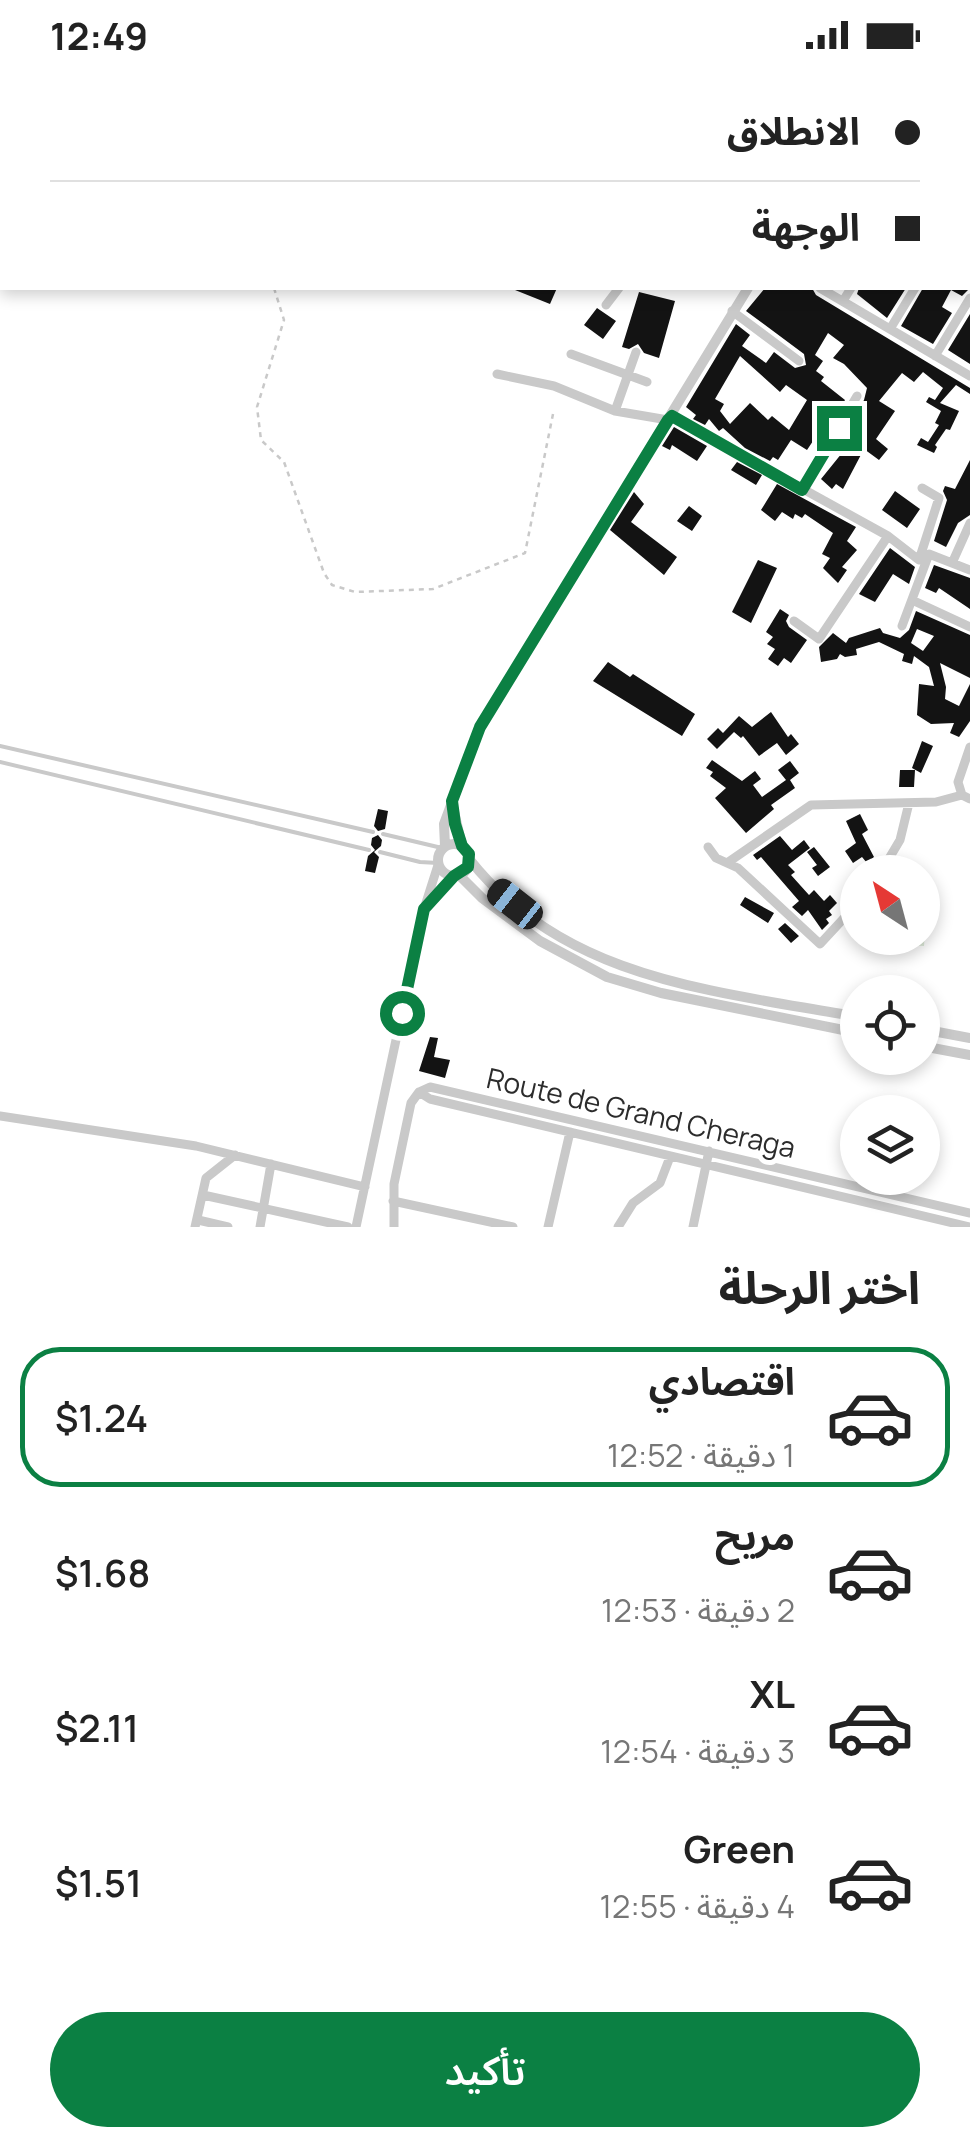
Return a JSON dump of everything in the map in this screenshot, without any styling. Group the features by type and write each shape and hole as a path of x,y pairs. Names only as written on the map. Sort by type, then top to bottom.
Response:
{"street":[{"path":"606,305 617,290"},
{"path":"356,1227 424,909 444,847 443,831 480,727 747,290"},
{"path":"824,290 970,376"},
{"path":"843,301 850,290"},
{"path":"890,329 914,290"},
{"path":"935,356 970,298"},
{"path":"732,311 799,361"},
{"path":"615,411 636,352"},
{"path":"572,354 647,382"},
{"path":"496,374 554,386 615,411 670,418 888,536 919,560 940,498 922,488"},
{"path":"802,490 858,396"},
{"path":"953,562 970,523"},
{"path":"794,621 819,639 827,632 888,536"},
{"path":"902,626 928,554 970,570"},
{"path":"912,600 970,627"},
{"path":"727,863 811,805 909,803 966,797 958,782 970,747"},
{"path":"452,801 462,846 497,890 548,928 612,964 665,982 840,1014"},
{"path":"891,855 900,840 909,803"},
{"path":"444,847 462,846"},
{"path":"708,846 716,858 738,868 820,944 840,922"},
{"path":"424,909 468,867 470,860"},
{"path":"438,864 444,873 456,876 540,941 607,977 661,994 840,1029"},
{"path":"940,1033 970,1038"},
{"path":"940,1050 970,1056"},
{"name":"Route de Grand Cheraga","path":"419,1092 433,1088 970,1213"},
{"path":"394,1227 393,1201 410,1103 419,1092 430,1098 706,1166 970,1226"},
{"path":"0,1116 196,1146 365,1187"},
{"path":"548,1227 570,1132"},
{"path":"692,1227 709,1152"},
{"path":"228,1227 196,1224 208,1175 235,1155"},
{"path":"618,1227 633,1204 660,1183 670,1157"},
{"path":"260,1227 271,1164"},
{"path":"203,1195 348,1227"},
{"path":"393,1201 513,1227"}],"lane":[{"path":"0,746 373,832"},
{"path":"0,762 370,850"},
{"path":"384,834 444,847"},
{"path":"380,852 438,864"}],"path":[{"path":"275,290 284,320 257,407 261,440 284,462 324,573 332,585 355,592 433,589 525,553 553,414"}],"building":[{"path":"515,290 556,290 550,304"},
{"path":"763,290 813,290 970,388 970,394 956,385 940,403 959,411 950,430 946,429 935,445 934,453 917,445 921,438 928,442 939,425 935,423 941,411 926,402 929,397 935,400 943,388 923,372 914,382 902,373 879,401 895,411 876,439 888,449 879,460 864,449 843,489 836,484 832,489 821,479 842,453 836,448 867,388 833,358 844,345 828,333 815,355 823,361 816,371 824,377 821,381 845,400 840,409 830,401 819,415 827,420 807,450 791,440 778,460 773,457 770,461 745,448 723,428 719,431 709,419 705,425 693,419 696,415 686,407 736,324 750,335 742,346 766,363 774,352 795,368 806,365 804,354 746,311","holes":["740,356 780,392 786,385 807,400 789,430 772,416 768,420 750,403 730,424 720,411 724,404 715,399"]},
{"path":"858,290 905,290 887,318 857,294"},
{"path":"922,290 951,290 942,307 952,313 933,344 901,326"},
{"path":"639,292 675,301 659,358 644,353 638,344 629,349 622,347"},
{"path":"597,308 616,321 603,339 584,325"},
{"path":"970,314 970,364 948,350"},
{"path":"674,427 707,446 697,461 672,445 670,450 662,446"},
{"path":"970,460 970,515 958,523 946,547 934,541 947,500 943,491 945,486 955,489"},
{"path":"737,462 762,475 756,485 731,470"},
{"path":"777,484 856,527 847,541 857,550 842,567 847,570 838,583 823,568 830,558 822,554 833,533 805,514 802,518 795,514 793,519 782,512 775,521 761,510"},
{"path":"895,491 920,509 907,528 882,510"},
{"path":"634,492 644,504 631,522 677,557 664,575 610,530"},
{"path":"689,506 702,516 692,531 677,521"},
{"path":"890,548 915,567 909,584 893,574 875,602 859,594"},
{"path":"758,560 777,568 751,623 732,612"},
{"path":"934,565 970,578 970,609 939,588 936,593 925,588"},
{"path":"780,609 789,615 789,627 807,640 791,663 784,658 778,666 768,659 775,649 767,644 773,637 766,632"},
{"path":"916,611 970,635 970,678 940,663 945,699 959,706 970,684 970,721 959,737 950,733 954,723 931,724 917,715 919,684 934,686 929,667 914,656 912,664 902,661 904,654 879,642 856,649 857,655 840,654 837,659 821,662 819,647 833,633 846,643 849,638 880,628 883,633 900,638 909,630","holes":["917,629 934,636 923,651 911,643"]},
{"path":"608,662 695,714 682,736 593,681"},
{"path":"771,712 788,737 791,734 799,744 786,755 777,743 759,756 743,736 734,732 717,749 707,739 718,728 723,733 739,716 752,727"},
{"path":"922,741 933,746 921,773 912,768"},
{"path":"712,760 742,781 755,771 761,779 753,785 762,797 786,780 778,770 790,761 799,773 790,780 795,788 771,805 774,809 746,833 715,798 726,788 706,768"},
{"path":"900,770 915,770 914,787 899,787"},
{"path":"378,809 388,811 385,829 378,831 374,826"},
{"path":"860,814 868,830 862,834 873,855 848,855 845,851 856,843 846,821"},
{"path":"378,835 382,840 374,852 379,857 375,873 365,871 368,856 375,850 372,838"},
{"path":"780,836 792,850 804,840 810,848 788,865 795,872 791,875 809,895 814,890 824,901 830,895 837,903 829,911 832,915 822,930 808,910 802,916 792,907 799,901 761,857 757,860 753,855"},
{"path":"814,847 830,867 818,876 812,868 817,865 807,852"},
{"path":"745,897 774,913 768,923 740,905"},
{"path":"785,923 799,936 791,943 778,929"},
{"path":"430,1037 438,1038 434,1057 450,1060 445,1078 419,1071"}],"route":[{"path":"402,1013 424,909 454,876 463,873 470,860 455,824 452,801 480,727 668,420 672,416 802,490 839,428"}]}
